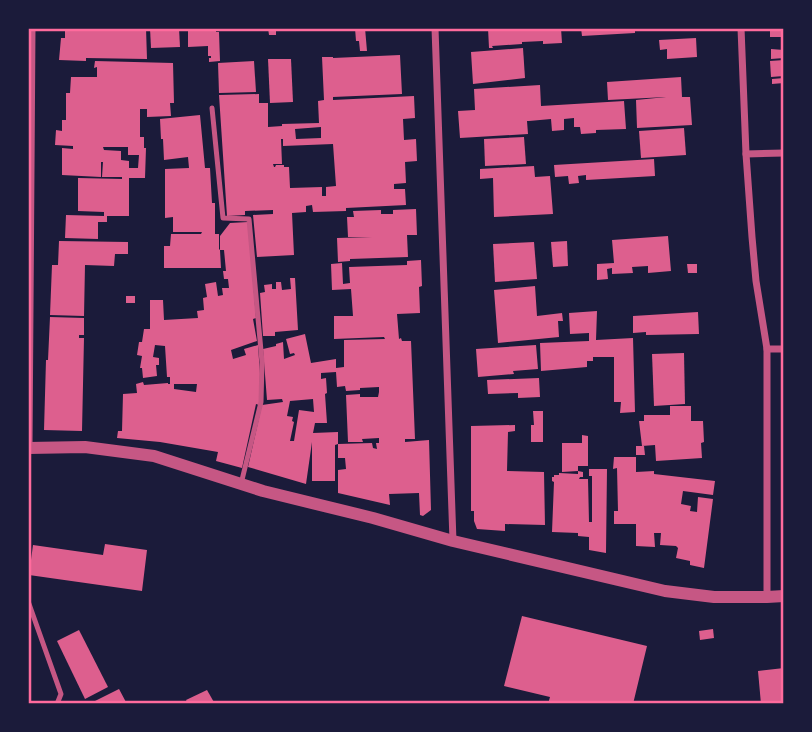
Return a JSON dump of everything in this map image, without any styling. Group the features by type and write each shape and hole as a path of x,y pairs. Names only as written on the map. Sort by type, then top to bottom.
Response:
{"street":[{"path":"32,28 28,448 85,447 154,456 263,491 453,541 665,591 713,597 784,596"},
{"path":"435,28 453,541"},
{"path":"741,28 746,154 756,281 766,349 767,597"},
{"path":"746,154 784,153"},
{"path":"766,349 784,349"}],"lane":[{"path":"212,108 223,218 249,219 261,351 261,402 241,484"},
{"path":"28,601 61,694 57,704"}],"building":[{"path":"65,28 146,28 147,59 59,60"},
{"path":"150,28 179,28 180,47 151,48"},
{"path":"188,28 216,28 216,32 219,32 220,61 209,62 211,56 208,56 208,46 188,47"},
{"path":"268,28 276,28 276,35 269,35"},
{"path":"355,28 365,28 367,51 360,51"},
{"path":"488,28 561,28 562,43 522,42 489,48"},
{"path":"581,28 635,28 635,33 582,36"},
{"path":"770,28 784,28 784,37 770,37"},
{"path":"696,38 697,57 667,59 667,49 660,50 659,40"},
{"path":"523,48 525,78 473,84 471,52"},
{"path":"771,49 784,50 784,58 771,59"},
{"path":"400,55 402,94 333,97 333,100 414,96 415,118 403,119 404,140 416,139 417,161 405,162 406,183 394,184 394,189 405,189 406,205 313,212 312,205 306,206 306,212 292,213 294,255 257,257 253,215 273,214 273,210 245,211 245,215 227,216 219,95 259,94 259,103 268,103 268,127 319,123 318,101 324,100 322,57","holes":["321,127 321,138 296,139 295,129","281,139 283,146 333,144 336,186 326,187 326,196 322,196 322,187 290,188 289,167 274,167 273,164 282,164"]},
{"path":"268,59 291,59 293,102 270,103"},
{"path":"784,60 784,76 771,77 770,61"},
{"path":"95,61 173,63 174,103 170,103 171,116 147,117 147,109 140,109 140,137 144,137 146,148 145,178 129,178 129,216 107,216 107,222 98,222 98,239 65,238 66,215 104,216 104,212 78,211 78,178 122,179 102,177 103,162 101,177 62,175 62,148 73,149 73,146 55,145 56,130 62,131 62,120 66,120 66,93 70,93 71,77 97,77 97,67 94,68","holes":["103,147 128,147 128,155 139,155 138,168 129,168 129,161 121,160 121,151 104,150"]},
{"path":"254,61 256,92 219,93 218,63"},
{"path":"681,77 682,97 690,97 692,125 637,128 636,100 666,97 608,100 607,82"},
{"path":"784,78 784,83 772,84 772,79"},
{"path":"540,85 541,106 624,101 626,129 596,130 596,133 581,134 580,127 574,127 574,118 564,119 564,130 552,131 551,119 527,121 528,134 460,138 458,111 475,110 474,89"},
{"path":"200,115 205,168 210,168 212,203 215,203 215,234 219,234 221,268 164,268 164,246 170,246 171,234 202,232 173,232 173,217 165,218 165,169 189,168 188,157 164,160 160,119"},
{"path":"684,128 686,155 641,158 639,131"},
{"path":"524,137 526,164 485,166 484,139"},
{"path":"654,159 655,176 586,180 586,175 578,176 579,183 569,184 568,176 555,177 554,165"},
{"path":"534,166 535,177 550,176 553,214 494,217 493,178 480,179 480,169"},
{"path":"416,209 417,235 407,235 408,257 350,259 338,262 337,238 372,237 348,237 347,217 354,217 353,211 381,210 381,214 393,214 393,210"},
{"path":"248,222 256,318 253,319 257,341 231,350 233,359 246,355 244,349 258,345 260,374 259,405 256,404 242,468 216,461 218,452 117,438 118,431 122,431 123,394 137,393 136,384 143,382 144,385 170,384 165,346 155,345 153,357 159,358 159,365 156,365 157,376 143,378 140,368 142,356 137,355 144,329 150,329 150,300 163,300 164,320 198,318 197,311 204,310 203,298 207,297 205,284 216,282 218,296 223,295 222,288 229,288 228,279 224,279 224,250 220,250 220,236 230,223","holes":["174,384 197,384 196,392 174,389"]},
{"path":"668,236 671,271 648,273 648,266 632,267 633,273 612,274 612,268 607,269 608,279 597,280 597,264 614,263 612,240"},
{"path":"59,241 128,242 128,254 115,254 114,266 85,265 84,316 50,315 52,265 58,265"},
{"path":"567,241 568,266 553,267 551,242"},
{"path":"534,242 537,279 495,282 493,244"},
{"path":"421,260 420,313 397,314 399,339 411,341 415,439 405,439 405,442 429,440 431,510 423,516 420,515 419,493 389,494 390,505 338,493 338,470 346,469 345,458 338,458 338,444 335,445 335,481 312,481 312,442 306,484 248,467 262,405 283,402 282,399 267,400 263,349 283,342 284,359 295,355 290,354 286,339 305,334 311,363 336,359 336,368 344,367 344,340 385,339 334,339 334,316 353,316 351,289 332,290 331,264 342,263 343,284 350,283 349,267 407,265 407,261","holes":["336,372 337,387 345,386 346,391 379,387 378,397 346,395 348,442 379,438 377,449 373,448 372,443 338,444 338,432 313,433 315,423 327,423 326,378 321,379 321,373","313,399 314,412 299,410 294,441 290,441 294,422 293,417 287,416 290,401"]},
{"path":"687,264 697,264 697,273 688,273"},
{"path":"290,278 295,278 298,330 263,336 260,293 265,292 264,285 272,284 272,289 276,289 276,282 281,282 282,290 291,289"},
{"path":"535,286 537,316 562,313 563,321 558,321 559,337 498,343 494,290"},
{"path":"126,296 135,296 135,303 126,303"},
{"path":"597,311 596,340 633,338 635,412 620,413 621,402 614,402 614,357 593,357 593,361 587,361 587,367 541,371 540,343 589,341 589,333 570,334 569,313"},
{"path":"698,312 699,334 633,333 633,316"},
{"path":"50,317 84,318 84,335 79,335 79,338 84,338 82,431 44,430"},
{"path":"536,345 538,369 478,377 476,349"},
{"path":"684,353 685,404 654,406 652,354"},
{"path":"539,378 540,397 518,398 518,393 488,394 487,380"},
{"path":"670,406 691,406 691,421 703,421 702,458 656,461 655,445 642,446 639,421 644,421 644,415 670,415"},
{"path":"533,411 543,411 543,442 531,442"},
{"path":"515,425 515,431 508,432 507,471 544,472 545,525 505,524 505,531 477,529 474,511 471,511 471,426"},
{"path":"582,435 588,436 588,466 578,466 578,471 562,472 562,443 582,443"},
{"path":"636,446 644,446 645,455 636,455"},
{"path":"614,457 636,457 636,472 654,471 654,474 715,481 713,495 683,491 681,504 691,506 690,511 697,512 698,497 713,499 704,568 676,558 676,546 660,545 661,533 654,533 655,547 636,546 636,524 614,524 614,511 618,511 617,468 613,469"},
{"path":"589,469 607,469 606,553 589,550 589,537 578,536 578,533 552,532 552,477 559,473 583,472 583,477 579,479 588,479 589,522 592,522 592,476 589,476"},
{"path":"105,544 147,550 142,591 29,575 33,545 103,555"},
{"path":"522,616 647,646 633,704 548,704 550,697 504,686"},
{"path":"713,629 714,638 700,640 699,631"},
{"path":"79,630 108,687 85,699 57,641"},
{"path":"784,668 784,704 761,704 758,671"},
{"path":"119,689 127,704 89,704"},
{"path":"207,690 215,704 188,704 186,700"}]}
